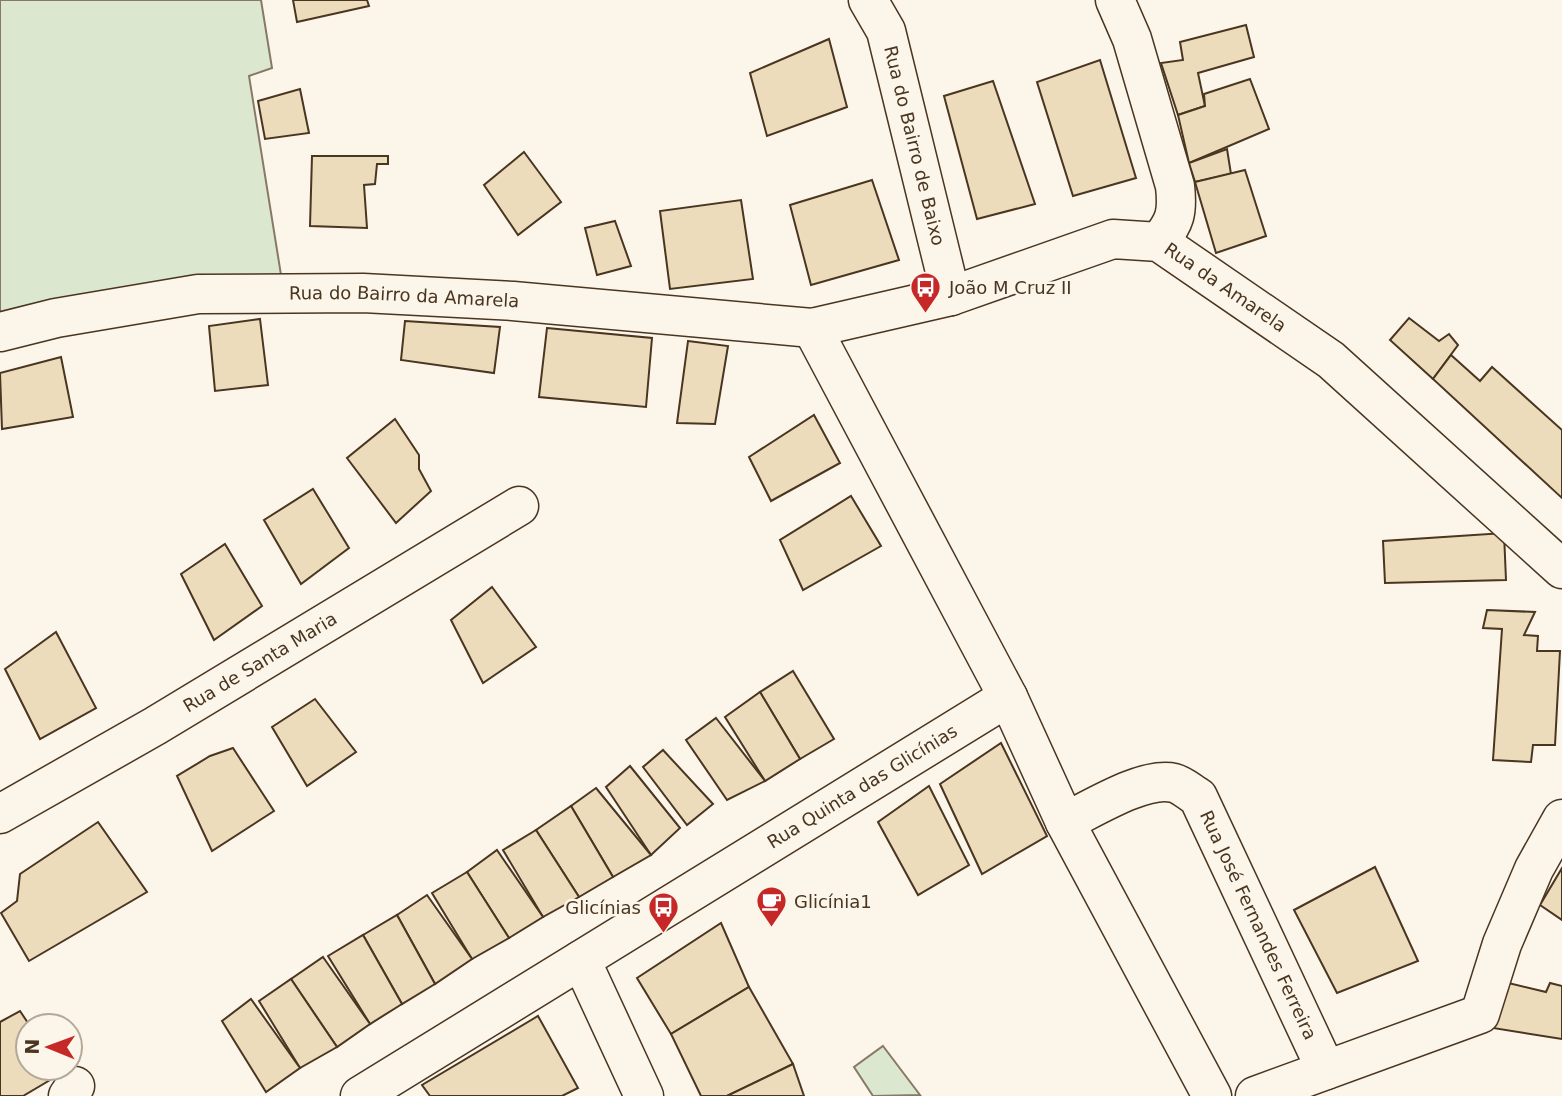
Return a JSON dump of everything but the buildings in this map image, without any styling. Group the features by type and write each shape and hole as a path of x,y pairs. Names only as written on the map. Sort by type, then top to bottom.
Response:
{"street":[{"name":"Rua do Bairro de Baixo","path":"868,0 886,31 951,296"},
{"path":"1115,0 1132,39 1175,186 1177,204 1174,223 1160,242"},
{"name":"Rua da Amarela","path":"812,328 951,296 1113,239 1160,242 1331,359 1562,569"},
{"name":"Rua do Bairro da Amarela","path":"0,332 56,318 198,294 363,293 513,301 812,328"},
{"path":"812,328 1008,697 1065,822 1212,1096"},
{"name":"Rua de Santa Maria","path":"0,814 155,726 519,506"},
{"name":"Rua Quinta das Glicínias","path":"360,1096 1008,697"},
{"name":"Rua José Fernandes Ferreira","path":"1065,822 1140,787 1159,783 1175,783 1198,797 1326,1070"},
{"path":"1255,1096 1480,1014 1502,944 1534,869 1562,819"},
{"path":"581,960 645,1096"}],"green space":[{"path":"0,0 261,0 272,68 249,76 282,281 0,331"},
{"path":"883,1046 920,1095 873,1096 854,1067"}],"place":[{"name":"João M Cruz II","path":"926,315"},
{"name":"Glicínia1","path":"771,929"},
{"name":"Glicínias","path":"664,935"}]}
